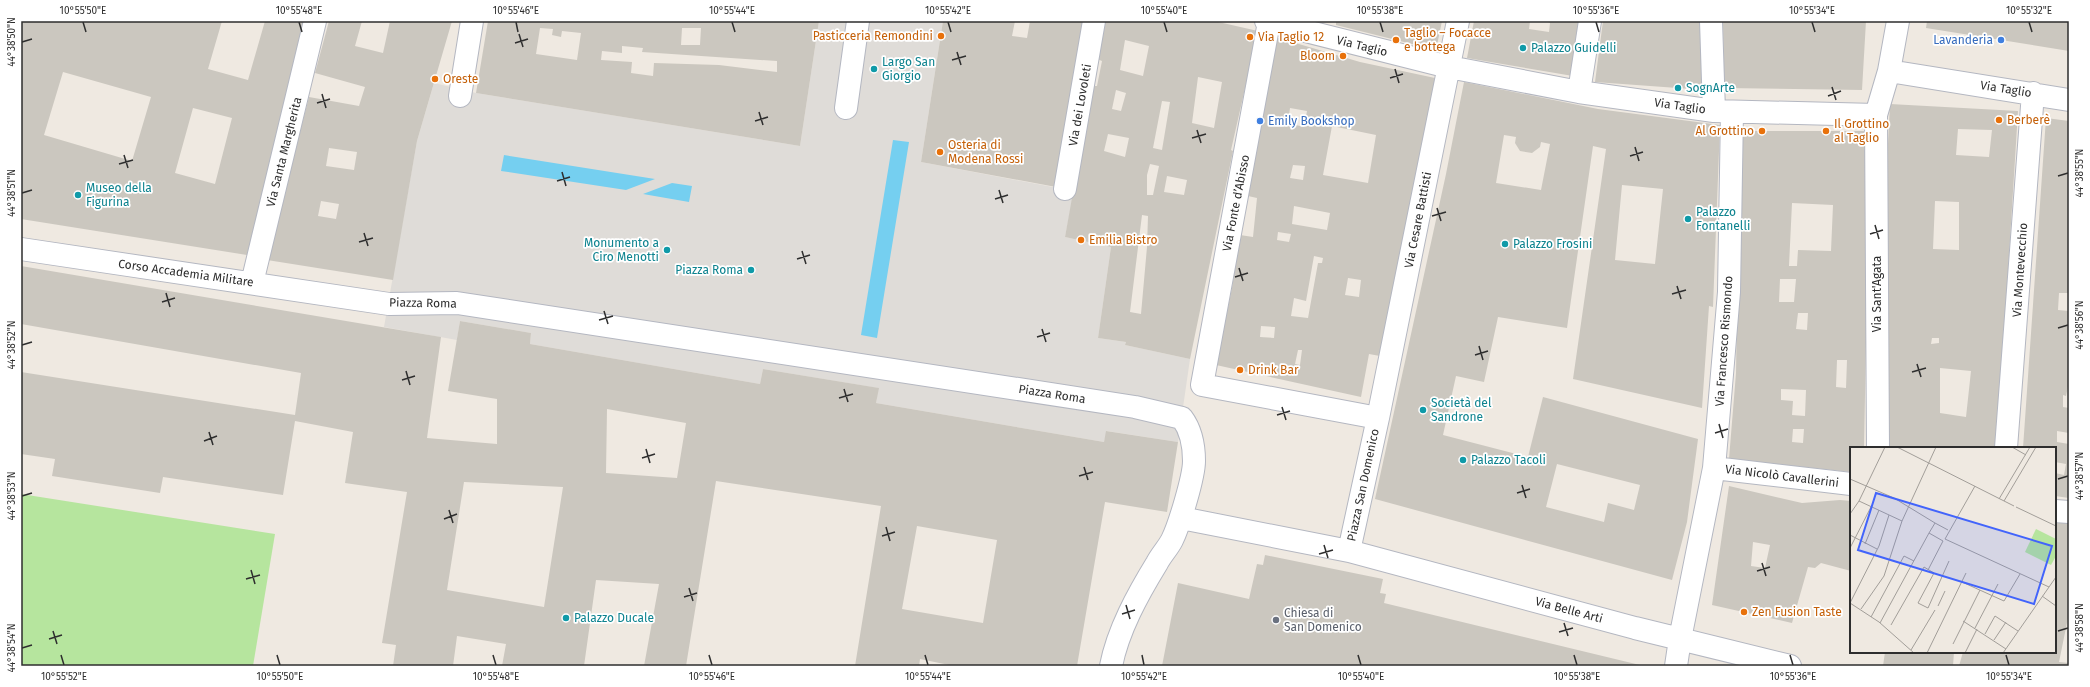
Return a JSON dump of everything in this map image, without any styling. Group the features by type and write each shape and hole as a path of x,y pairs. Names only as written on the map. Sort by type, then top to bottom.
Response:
{"street":[{"name":"Via Santa Margherita","path":"252,283 315,21"},
{"path":"460,96 472,21"},
{"path":"846,108 858,21"},
{"name":"Via dei Lovoleti","path":"1065,189 1094,21"},
{"name":"Via Taglio","path":"1268,21 1323,28 1449,67 1579,92 1723,112 1876,115"},
{"name":"Via Fonte d’Abisso","path":"1202,385 1268,21"},
{"name":"Via Cesare Battisti","path":"1378,418 1458,21"},
{"path":"1579,92 1590,21"},
{"name":"Via Francesco Rismondo","path":"1676,666 1714,468 1729,292 1723,112 1711,21"},
{"path":"1876,115 1889,71 1898,21"},
{"name":"Via Taglio","path":"1889,71 2069,100"},
{"name":"Via Montevecchio","path":"2006,447 2033,93"},
{"name":"Via Sant'Agata","path":"1876,115 1878,447"},
{"name":"Corso Accademia Militare","path":"21,249 351,298"},
{"name":"Piazza Roma","path":"351,298 389,304 457,303 1128,406 1182,418 1192,438 1194,462 1181,518"},
{"name":"Piazza San Domenico","path":"1181,518 1349,551 1378,418 1202,385"},
{"name":"Via Nicolò Cavallerini","path":"1714,468 1850,484"},
{"path":"2056,510 2069,512"},
{"path":"1111,666 1114,651 1135,603 1157,563 1172,540 1181,518"},
{"name":"Via Belle Arti","path":"1349,551 1680,639 1790,666"}],"green space":[{"path":"21,494 275,534 253,666 21,666"}],"shaded area":[{"name":"Piazza Roma","path":"819,21 943,21 921,162 1074,191 1065,237 1111,247 1098,338 1126,342 1125,345 1190,359 1178,442 1107,431 1104,442 876,403 878,388 763,369 760,384 530,344 531,333 460,321 457,340 384,327 417,141 434,83 476,93 800,146"}],"water":[{"path":"893,140 909,142 877,338 861,335"},
{"path":"504,155 655,179 626,190 501,171"},
{"path":"672,183 692,186 689,202 643,194"}],"building":[{"path":"21,21 222,21 208,69 248,80 265,21 306,21 247,255 21,219","holes":["63,72 151,97 132,161 44,135","193,108 232,118 215,184 175,173"]},
{"path":"329,21 362,21 355,46 383,53 390,21 452,21 417,141 393,280 267,260 309,97 359,106 365,87 315,73","holes":["329,148 357,152 354,170 326,166","321,201 339,204 336,219 318,216"]},
{"path":"488,21 819,21 800,146 476,93","holes":["540,28 553,29 552,35 561,37 562,31 581,33 577,60 536,54","682,28 701,28 700,45 681,45","622,46 643,48 642,52 777,61 777,72 719,65 654,63 653,76 631,73 632,62 601,60 602,51 622,53"]},
{"path":"943,21 1015,21 1012,36 1027,38 1030,21 1086,21 1056,187 921,162"},
{"path":"1104,21 1214,21 1258,31 1231,150 1233,151 1190,359 1125,345 1126,342 1098,338 1111,247 1065,237 1092,86 1097,86 1102,61 1097,59","holes":["1125,40 1149,46 1143,76 1120,70","1198,77 1222,82 1214,128 1192,123","1116,90 1126,93 1121,111 1112,109","1162,101 1170,102 1162,150 1153,148","1108,134 1129,138 1125,157 1104,151","1150,164 1159,166 1153,195 1147,195 1147,175","1167,176 1187,180 1184,195 1164,192","1142,215 1148,216 1147,247 1141,314 1130,312"]},
{"path":"1336,21 1442,21 1436,50 1336,25"},
{"name":"Palazzo Guidelli","path":"1474,21 1530,21 1529,29 1549,32 1550,23 1546,21 1582,21 1573,76 1467,58"},
{"path":"1603,21 1703,21 1705,90 1595,82"},
{"path":"1723,21 1866,21 1862,90 1724,88"},
{"path":"1927,21 2069,21 2069,51 1926,28"},
{"path":"1275,37 1360,62 1435,78 1408,227 1380,356 1369,354 1361,397 1216,365 1232,288 1240,235 1253,237 1257,198 1248,196","holes":["1290,108 1307,111 1304,127 1288,123","1332,126 1376,135 1368,183 1323,175","1293,165 1305,166 1303,180 1290,178","1294,206 1330,213 1327,230 1292,224","1278,232 1291,234 1289,242 1277,240","1314,256 1323,258 1322,263 1318,263 1308,318 1291,316 1294,298 1306,301","1348,278 1361,280 1359,297 1345,295","1261,326 1275,327 1274,338 1260,337","1298,350 1302,350 1300,365 1295,364"]},
{"path":"1464,82 1598,109 1720,125 1713,307 1709,306 1702,408 1573,379 1606,149 1593,146 1567,328 1498,317 1484,382 1456,376 1443,435 1528,457 1543,397 1698,439 1687,522 1672,580 1375,499 1446,174","holes":["1504,135 1516,137 1515,143 1520,151 1532,153 1540,147 1541,142 1550,144 1541,190 1496,183","1622,185 1663,189 1655,264 1615,260","1557,464 1640,485 1634,510 1608,503 1604,522 1546,507"]},
{"path":"1890,104 2018,111 1997,447 1889,447 1887,163","holes":["1958,129 1992,130 1989,157 1956,155","1935,201 1959,202 1959,250 1933,249","1932,338 1939,338 1939,343 1931,344","1940,368 1971,371 1966,417 1940,413"]},
{"path":"2046,118 2069,121 2069,293 2059,293 2058,310 2069,311 2069,382 2066,396 2063,395 2063,407 2069,408 2069,433 2057,431 2057,442 2069,444 2069,498 2056,496 2056,473 2064,475 2066,464 2056,462 2056,447 2023,447"},
{"path":"1740,131 1870,131 1864,447 1850,447 1850,472 1729,459 1736,373","holes":["1792,203 1833,205 1831,251 1798,250 1797,266 1789,266","1780,279 1796,279 1794,302 1779,302","1798,313 1808,313 1807,330 1796,329","1837,360 1847,360 1846,388 1836,387","1781,389 1806,390 1805,416 1792,415 1793,401 1781,400","1793,429 1804,429 1803,443 1792,442"]},
{"path":"21,266 441,337 427,438 497,444 497,399 448,391 460,321 531,333 530,344 760,384 763,369 879,388 876,403 1104,442 1106,431 1178,442 1167,512 1105,502 1077,666 954,666 920,659 919,666 855,666 881,506 716,481 686,666 644,666 659,584 596,580 584,666 502,666 506,644 457,636 453,666 393,666 396,645 382,643 407,492 345,483 353,432 295,421 283,495 163,477 160,493 52,476 55,459 21,454 21,372 295,415 301,373 21,324","holes":["607,409 686,423 677,478 606,473","464,482 563,487 544,607 447,590","917,526 997,540 983,623 902,609"]},
{"path":"1729,486 1802,503 1840,500 1850,501 1850,571 1821,563 1815,568 1808,567 1792,623 1712,605","holes":["1753,542 1770,545 1765,568 1751,566"]},
{"path":"2056,522 2069,523 2069,613 2059,662 2069,663 2069,666 1959,666 1963,653 2056,653"},
{"name":"Chiesa di San Domenico","path":"1265,555 1383,579 1380,593 1386,594 1384,603 1644,666 1162,666 1178,583 1249,599 1257,564 1263,565"},
{"path":"1885,653 1954,653 1953,666 1883,666"}],"place":[{"name":"Pasticceria Remondini","path":"941,36"},
{"name":"Via Taglio 12","path":"1250,37"},
{"name":"Taglio – Focacce e bottega","path":"1396,40"},
{"name":"Lavanderia","path":"2001,40"},
{"name":"Palazzo Guidelli","path":"1523,48"},
{"name":"Bloom","path":"1343,56"},
{"name":"Largo San Giorgio","path":"874,69"},
{"name":"Oreste","path":"435,79"},
{"name":"SognArte","path":"1678,88"},
{"name":"Berberè","path":"1999,120"},
{"name":"Emily Bookshop","path":"1260,121"},
{"name":"Al Grottino","path":"1762,131"},
{"name":"Il Grottino al Taglio","path":"1826,131"},
{"name":"Osteria di Modena Rossi","path":"940,152"},
{"name":"Museo della Figurina","path":"78,195"},
{"name":"Palazzo Fontanelli","path":"1688,219"},
{"name":"Emilia Bistro","path":"1081,240"},
{"name":"Palazzo Frosini","path":"1505,244"},
{"name":"Monumento a Ciro Menotti","path":"667,250"},
{"name":"Piazza Roma","path":"751,270"},
{"name":"Drink Bar","path":"1240,370"},
{"name":"Società del Sandrone","path":"1423,410"},
{"name":"Palazzo Tacoli","path":"1463,460"},
{"name":"Zen Fusion Taste","path":"1744,612"},
{"name":"Palazzo Ducale","path":"566,618"},
{"name":"Chiesa di San Domenico","path":"1276,620"}]}
